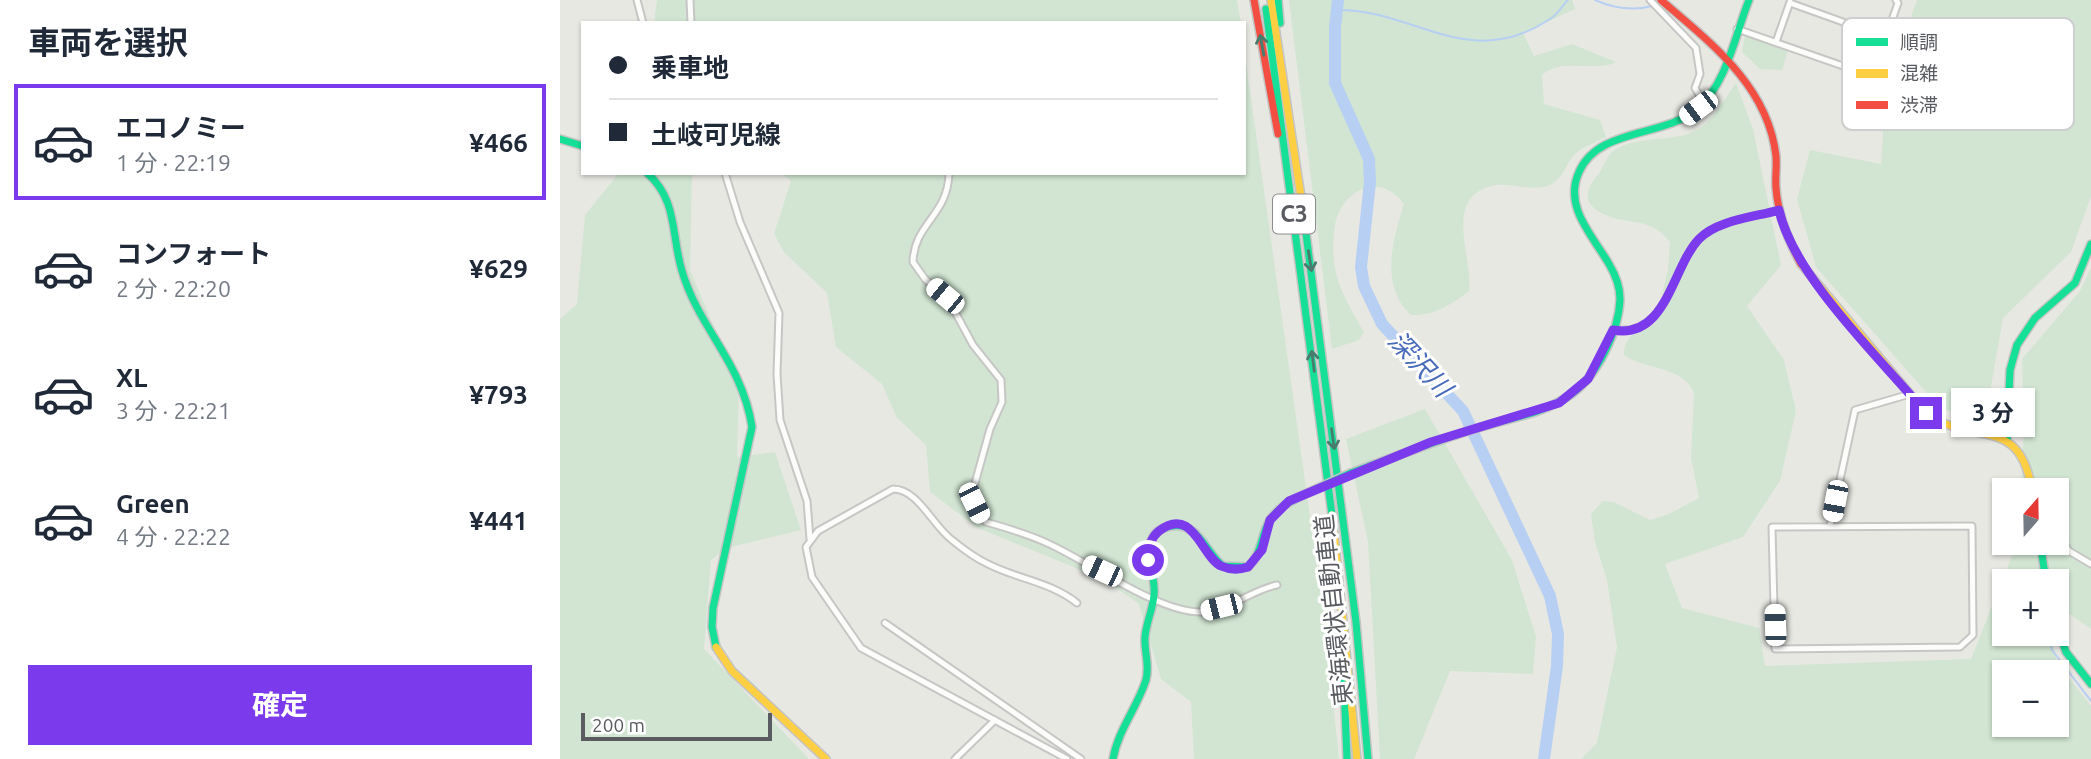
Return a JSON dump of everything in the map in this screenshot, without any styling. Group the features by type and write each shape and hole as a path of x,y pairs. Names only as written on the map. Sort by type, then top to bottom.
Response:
{"main road":[{"path":"1254,0 1293,208"},
{"name":"東海環状自動車道","path":"1265,0 1339,570 1357,759"},
{"name":"東海環状自動車道","path":"1271,0 1345,525 1368,759"},
{"path":"1278,0 1284,78"},
{"path":"1661,0 1668,12 1726,56 1761,103 1771,129 1779,210 1784,232 1804,269 1926,413 1943,425 2007,440 2023,457 2029,478"},
{"path":"1113,759 1117,742 1146,676 1145,638 1154,598 1148,550 1160,530 1171,525 1193,530 1212,559 1220,565 1230,569 1248,567 1262,550 1265,530 1276,511 1289,501 1431,442 1559,403 1583,386 1613,330 1620,298 1617,281 1580,219 1575,188 1579,172 1597,149 1624,138 1672,125 1706,100 1718,80 1747,0"},
{"path":"560,139 581,145"},
{"path":"657,176 674,217 684,280 740,374 751,416 752,427 713,608 711,636 719,658 826,759"},
{"path":"2007,440 2010,370 2017,345 2035,317 2075,283 2091,244"},
{"name":"C3","path":"1339,570 1346,759"},
{"path":"2064,646 2091,684"}],"street":[{"path":"637,0 642,21"},
{"path":"690,0 691,21"},
{"path":"1892,18 1898,3 1896,0"},
{"path":"1651,1 1668,12 1696,48 1700,60 1695,88 1701,98 1706,100"},
{"path":"1776,42 1790,2 1842,21"},
{"path":"1737,29 1842,65"},
{"path":"726,175 740,222 779,313 777,374 780,420 807,501 810,539"},
{"path":"949,175 949,191 944,203 922,232 913,262 925,279 948,299 972,345 1001,380 1002,402 983,452 972,494 974,503 986,522 1050,544 1154,598 1187,611 1203,612 1277,585"},
{"path":"1613,330 1623,331 1652,318 1664,303 1700,237 1723,226 1779,210"},
{"path":"1830,526 1855,410 1910,394"},
{"path":"1068,759 861,648 808,569 806,547 818,531 857,512 893,489 900,489 911,493 932,523 962,549 988,564 1053,588 1077,603"},
{"path":"1830,526 1972,526 1973,635 1960,647 1775,649 1772,527 1830,526"},
{"path":"2069,551 2091,564"},
{"path":"885,623 1081,759"},
{"path":"956,759 995,720"}],"green space":[{"path":"657,0 1237,0 1241,21 654,21"},
{"path":"1289,0 1572,0 1575,9 1523,33 1534,56 1572,44 1616,62 1598,66 1559,67 1542,75 1544,104 1600,120 1606,137 1577,152 1559,179 1550,185 1536,188 1498,185 1476,193 1468,204 1464,217 1469,291 1442,309 1428,314 1411,315 1395,290 1391,262 1404,204 1386,189 1376,187 1358,191 1349,198 1337,217 1334,261 1341,289 1364,332 1359,340 1332,349"},
{"path":"1917,0 2091,0 2091,196 2071,252 2003,318 1985,421 1940,408 1816,267 1797,199 1810,150 1881,164 1883,130 2074,130 2074,18 1910,18"},
{"path":"1745,35 1788,50 1782,70 1760,69 1742,52"},
{"path":"1246,63 1324,615 1339,759 1194,759 1191,702 1161,679 1139,604 1105,580 978,528 930,492 926,445 897,418 882,384 836,347 827,293 784,252 774,234 791,181 784,175 1246,175"},
{"path":"1736,83 1753,129 1781,265 1747,306 1784,360 1796,411 1780,481 1743,537 1665,564 1682,608 1759,628 1765,666 1971,659 1992,606 1992,646 2053,646 2056,660 1992,660 1992,737 2069,737 2069,678 2091,706 2091,759 1581,759 1597,743 1617,647 1607,580 1595,542 1591,514 1603,501 1614,502 1650,520 1669,514 1699,498 1691,458 1694,393 1688,384 1673,373 1624,355 1629,338 1655,324 1668,270 1670,242 1652,227 1613,218 1594,208 1588,200 1588,192 1607,158 1615,150 1636,142 1693,132 1712,117"},
{"path":"617,175 692,175 690,270 739,386 737,457 775,452 801,530 727,548 711,560 704,649 809,759 560,759 560,319 577,304 585,215"},
{"path":"2091,268 2091,629 2069,614 2069,569 2007,569 2012,555 2069,555 2069,478 2022,478 2024,429 2022,359 2080,291"},
{"path":"1425,409 1512,560 1536,637 1533,674 1450,671 1414,759 1380,759 1368,542 1346,439"}],"waterway":[{"name":"深沢川","path":"1338,0 1335,83 1369,159 1370,182 1361,267 1364,286 1382,324 1463,411 1550,596 1558,634 1557,666 1544,759"},
{"path":"1338,10 1366,12 1467,40 1493,40 1521,34 1550,19 1568,0"},
{"path":"1595,0 1623,8 1652,6"},
{"path":"2051,646 2091,701"}],"traffic: fast":[{"path":"1278,0 1280,23"},
{"path":"1351,473 1448,437 1550,406 1570,395 1589,377 1611,339 1619,312 1620,294 1613,272 1577,209 1575,185 1579,172 1588,158 1601,147 1683,118 1707,99 1723,73 1749,0"},
{"path":"1266,9 1332,515"},
{"path":"560,139 581,145"},
{"path":"649,175 657,183 669,206 689,292 739,383 752,427 713,608 712,627 716,647"},
{"path":"1303,210 1356,622 1368,759"},
{"path":"2007,440 2010,370 2017,345 2035,318 2075,283 2091,244"},
{"path":"1316,489 1351,473"},
{"path":"1113,759 1119,738 1146,680 1145,637 1154,595 1150,555 1153,537 1160,530 1171,526 1188,528 1201,539 1223,566 1248,567 1257,555 1273,516 1285,505 1316,489"},
{"path":"2042,555 2044,569"},
{"path":"2064,646 2091,684"},
{"path":"1343,659 1347,759"}],"traffic: slow":[{"path":"1271,0 1303,210"},
{"path":"1801,264 1926,413 1961,429 2006,441 2017,450 2029,478"},
{"path":"1332,515 1357,759"},
{"path":"716,647 732,671 826,759"}],"traffic: jam":[{"path":"1254,0 1278,134"},
{"path":"1661,0 1734,68 1762,108 1771,131 1776,156 1776,188 1781,218 1801,264"}],"route":[{"path":"1148,560 1152,538 1171,525 1193,530 1212,559 1220,565 1230,569 1248,567 1256,562 1262,550 1265,530 1270,520 1276,511 1289,501 1431,442 1559,403 1583,386 1613,330 1623,331 1652,318 1664,303 1700,237 1723,226 1779,210 1784,232 1804,269 1926,413"}]}
